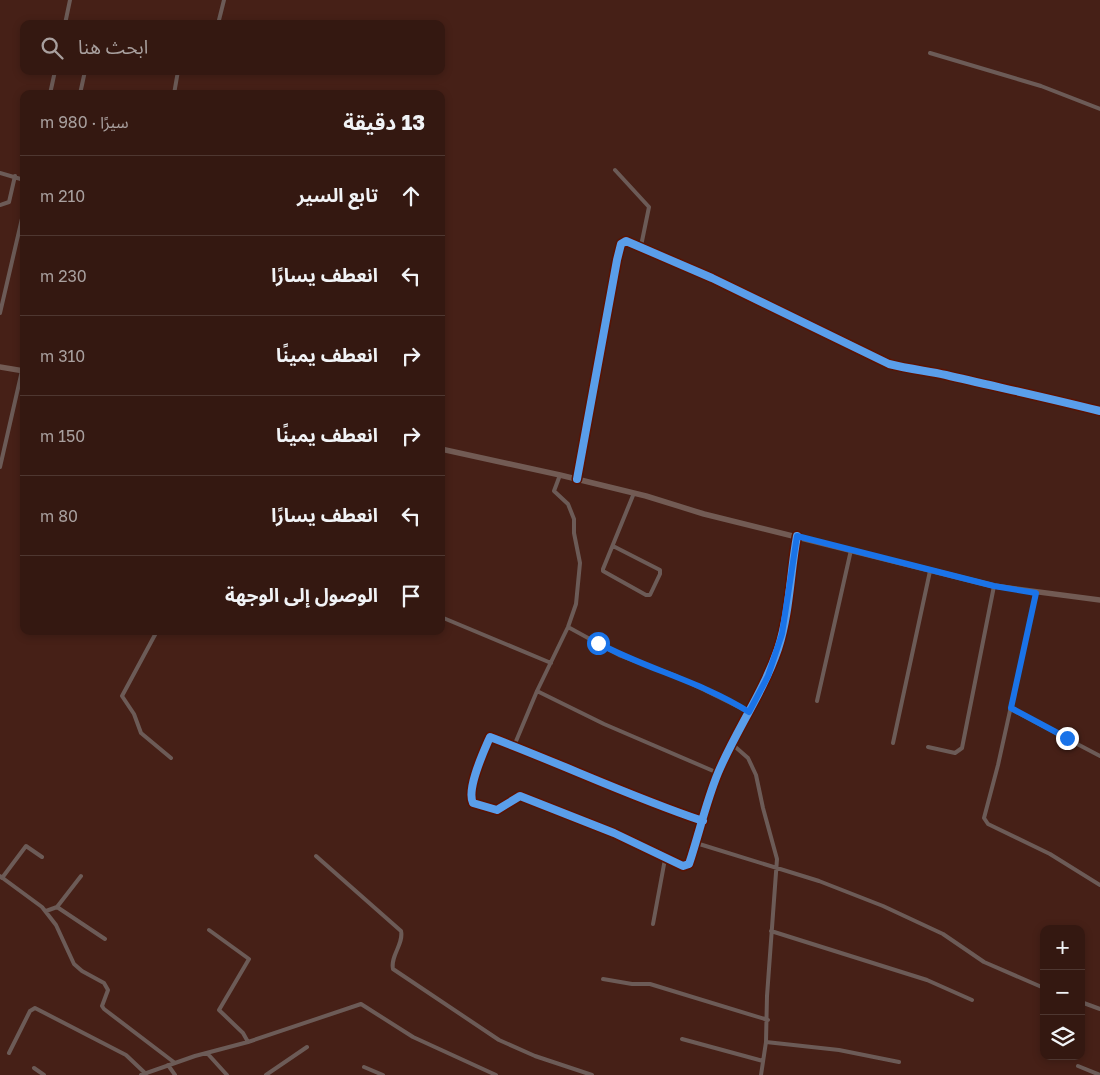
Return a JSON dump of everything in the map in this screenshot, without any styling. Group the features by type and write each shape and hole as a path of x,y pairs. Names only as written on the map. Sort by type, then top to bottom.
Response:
{"street":[{"path":"66,20 70,0"},
{"path":"219,20 224,0"},
{"path":"930,53 1041,86 1100,109"},
{"path":"51,90 54,75"},
{"path":"81,90 84,75"},
{"path":"175,90 177,75"},
{"path":"615,170 648,207 641,246"},
{"path":"0,173 20,178"},
{"path":"0,205 9,202 15,176"},
{"path":"0,313 20,227"},
{"path":"577,479 621,244 629,241 860,347 890,364 976,384 1019,391 1100,411"},
{"path":"0,367 20,370"},
{"path":"0,466 20,383"},
{"path":"445,450 577,479 704,514 994,586 1100,600"},
{"path":"514,746 537,691 568,628 576,604 580,563 572,514 568,504 554,491 560,475"},
{"path":"613,546 660,570 650,595 646,595 604,573 613,546 634,494"},
{"path":"703,822 633,796 490,737 478,765 470,796 473,803 498,810 520,796 614,833 665,859 685,866 689,864 703,822 718,773 768,676 783,629 797,536"},
{"path":"817,701 851,550"},
{"path":"893,744 930,571"},
{"path":"928,746 955,753 962,748 994,586"},
{"path":"1036,593 998,766 985,810 985,821 1050,854 1100,885"},
{"path":"445,619 550,663"},
{"path":"568,628 619,655 676,676 749,712"},
{"path":"156,635 122,696 134,714 141,733 171,758"},
{"path":"537,691 604,724 718,773"},
{"path":"1011,708 1100,756"},
{"path":"732,744 744,753 756,775 763,808 776,850 778,869 771,931 767,996 768,1020 761,1075"},
{"path":"696,843 818,881 921,922 959,944 984,962 1040,986"},
{"path":"42,857 26,846 1,877 46,910 60,932 77,967 108,988 102,1006 104,1009 176,1063"},
{"path":"316,856 400,931 402,936 392,964 393,969 499,1040 536,1056 592,1075"},
{"path":"653,924 665,859"},
{"path":"46,910 57,908 81,876"},
{"path":"57,908 105,939"},
{"path":"209,930 249,959 219,1010 243,1033 248,1042"},
{"path":"771,931 927,980 972,1000"},
{"path":"603,979 632,984 650,984 768,1020"},
{"path":"1085,1003 1100,1009"},
{"path":"9,1053 30,1011 34,1008 118,1051 144,1074 361,1004 414,1037 496,1075"},
{"path":"682,1039 763,1061"},
{"path":"766,1042 839,1050 898,1062"},
{"path":"266,1075 306,1047"},
{"path":"207,1053 227,1075"},
{"path":"168,1065 175,1075"},
{"path":"1078,1066 1100,1075"},
{"path":"364,1067 383,1075"},
{"path":"34,1068 44,1075"}],"cycle path":[{"path":"577,479 617,260 621,244 626,241 712,278 889,364 946,375 1100,411"},
{"path":"703,821 676,812 649,802 490,737 477,770 471,797 473,803 497,810 520,796 614,833 683,866 689,864 693,853 699,830 703,818 706,807 718,773 765,681 778,649 787,607 797,536"}],"route":[{"path":"598,643 619,655 642,662 713,692 749,712 768,676 786,620 790,572 797,536 930,571 994,586 1036,593 1011,708 1067,738"}]}
